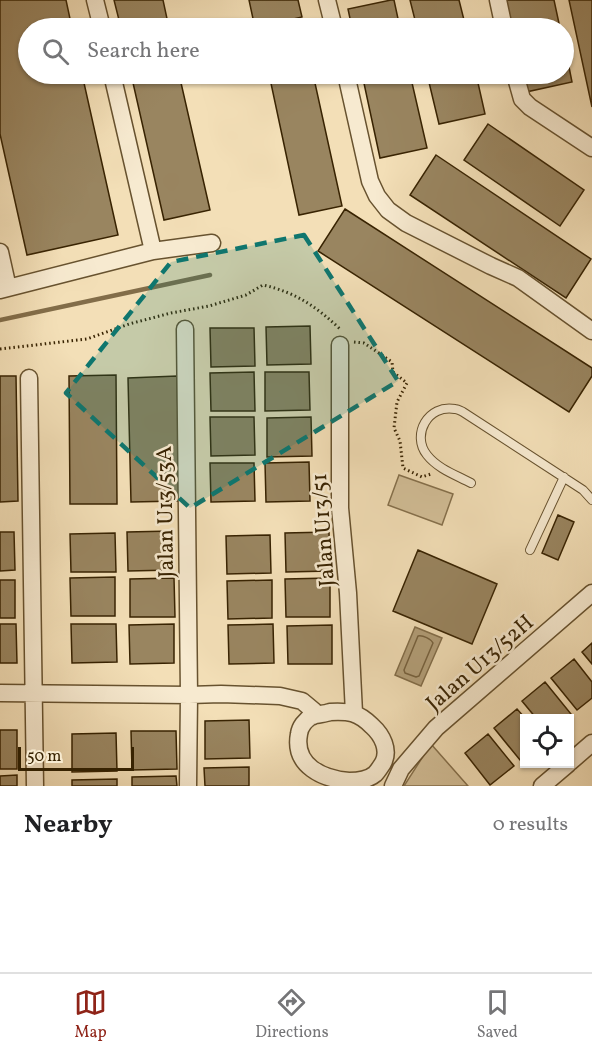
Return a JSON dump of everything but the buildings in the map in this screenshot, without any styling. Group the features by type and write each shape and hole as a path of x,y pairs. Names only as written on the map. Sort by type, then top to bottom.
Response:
{"street":[{"path":"95,0 100,18"},
{"path":"327,0 332,18"},
{"path":"498,0 502,18"},
{"path":"114,84 153,251"},
{"path":"348,84 370,181 377,196 388,210 406,223 518,278 591,329"},
{"path":"518,84 522,99 530,107 592,148"},
{"path":"0,252 4,289 153,251 212,243"},
{"name":"Jalan U13/53A","path":"185,329 188,786"},
{"name":"Jalan U13/51","path":"343,338 340,508 348,593 354,713"},
{"path":"29,378 35,786"},
{"name":"Jalan U13/52H","path":"393,786 400,769 436,728 592,593"},
{"path":"0,693 280,696 302,701 314,711 312,716"},
{"path":"330,712 354,713 365,718 379,732 385,743 385,760 374,775 358,781 341,783 327,777 311,778 301,757 298,740 300,727 312,716 330,712"},
{"path":"574,759 592,743"},
{"path":"385,760 400,769"},
{"path":"542,786 563,768"}],"lane":[{"path":"471,483 438,466 426,454 421,445 420,435 423,423 432,414 454,408 464,412 583,490 592,500"},
{"path":"530,550 564,477"}],"path":[{"path":"0,349 87,339 129,324 246,295 263,285 278,288 305,300 343,338 364,344 392,362 393,372 407,383 397,402 394,428 400,441 404,468 422,477 431,474 438,466"}],"highlighted area":[{"path":"304,235 398,381 190,508 66,393 171,262"}],"shaded area":[{"path":"399,475 453,494 442,525 388,505"},
{"path":"431,744 468,786 404,786"}],"water":[{"path":"415,627 442,638 421,686 395,675"}],"waterway":[{"path":"0,320 210,275"}]}
